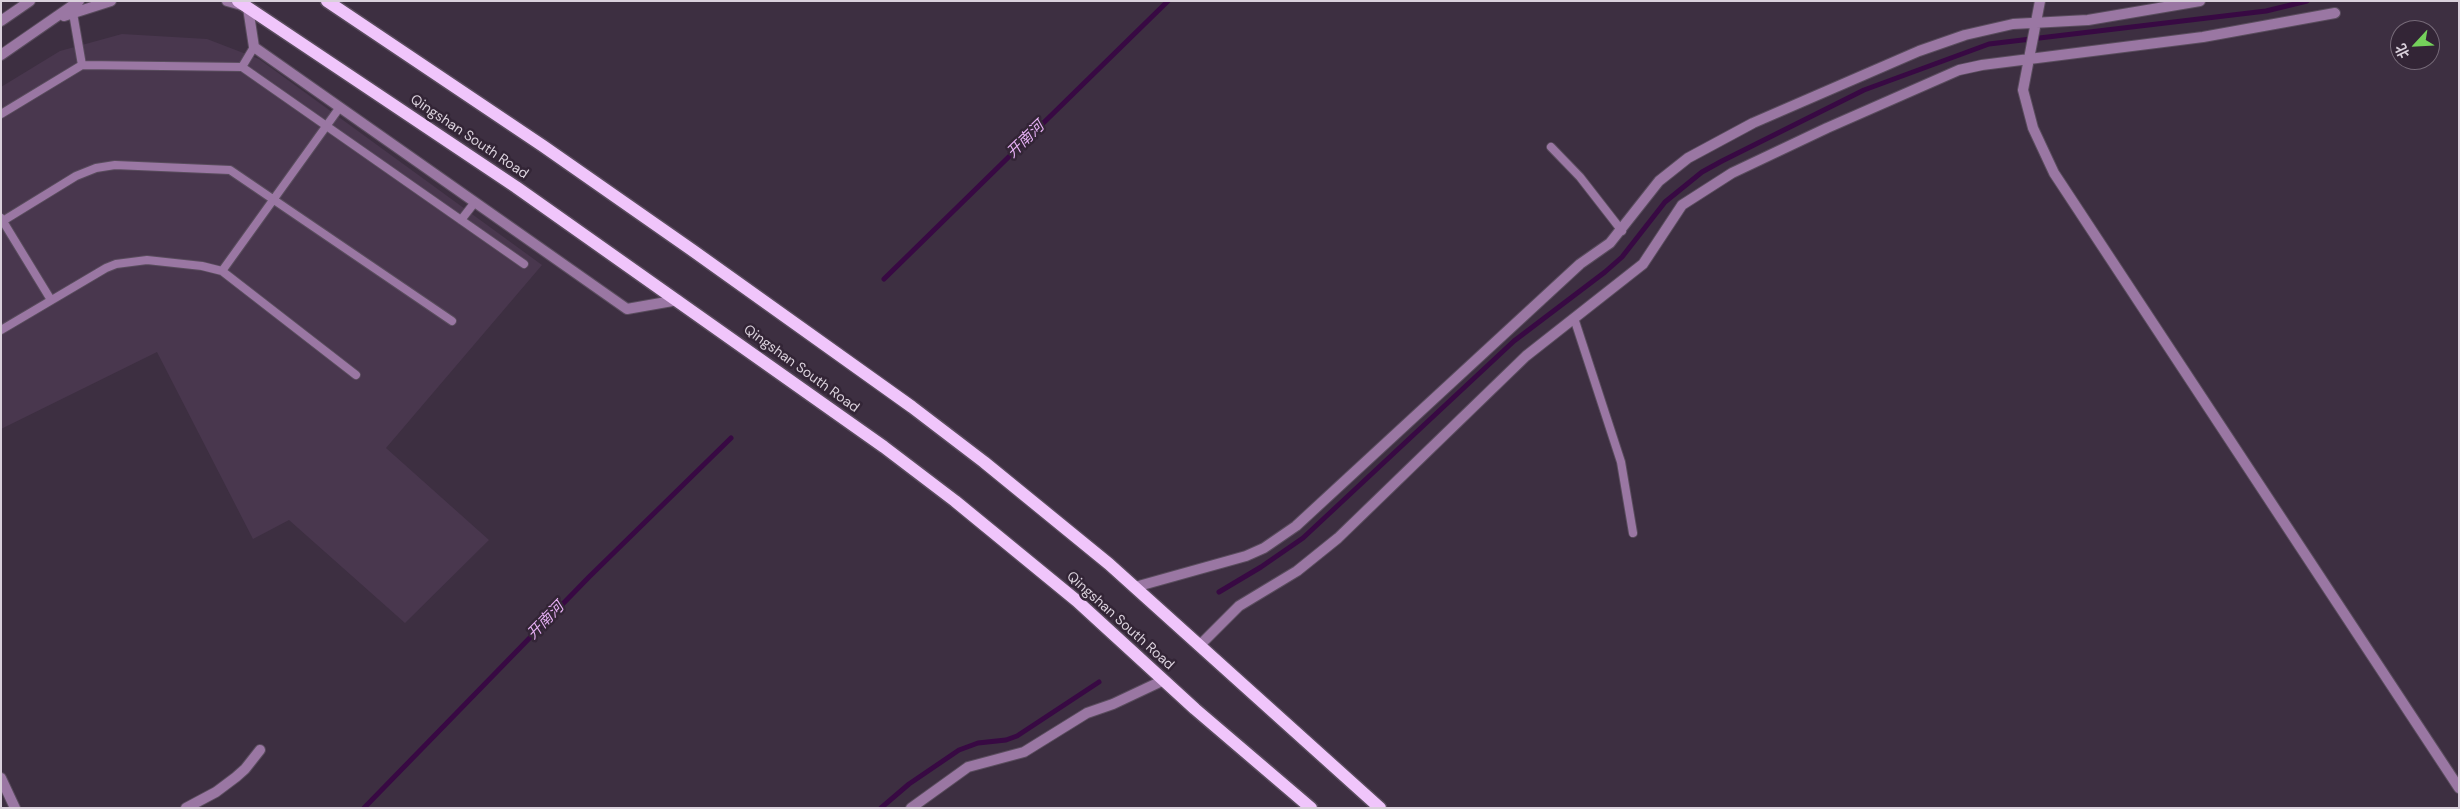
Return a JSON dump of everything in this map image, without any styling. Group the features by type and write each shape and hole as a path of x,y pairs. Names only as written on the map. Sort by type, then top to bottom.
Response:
{"main road":[{"path":"327,1 544,146 912,407 1047,513 1134,587 1380,808"},
{"name":"Qingshan South Road","path":"244,5 516,187 884,447 955,501 1077,601 1164,680 1311,808"}],"street":[{"path":"1,21 30,1"},
{"path":"1,55 79,1"},
{"path":"43,26 74,13 111,1"},
{"path":"227,1 244,5 254,47 627,309 678,300"},
{"path":"2040,1 2023,90 2033,128 2054,173 2459,788"},
{"path":"1134,587 1246,556 1264,548 1296,526 1580,264 1596,255 1622,231 1649,191 1672,168 1753,123 1942,42 1988,29 2036,23 2088,20 2200,1"},
{"path":"1198,646 1239,606 1297,571 1331,544 1526,356 1643,264 1682,205 1732,172 1947,74 1982,65 2203,37 2335,13"},
{"path":"911,808 968,767 1024,752 1087,713 1113,704 1164,680"},
{"path":"186,808 216,792 236,777 260,750"},
{"path":"2,783 15,808"}],"lane":[{"path":"74,13 82,65"},
{"path":"242,67 254,47"},
{"path":"1,114 82,65 242,67 524,264"},
{"path":"222,271 340,107"},
{"path":"1551,147 1580,177 1622,231"},
{"path":"51,300 2,220 76,176 96,168 115,166 230,170 452,321"},
{"path":"461,220 475,202"},
{"path":"1,330 106,268 127,262 147,260 202,266 222,271 356,375"},
{"path":"1574,318 1621,462 1633,533"}],"shaded area":[{"path":"122,34 207,39 259,59 542,265 386,448 489,540 405,623 289,520 253,539 157,352 1,429 1,87 60,51"}],"waterway":[{"name":"开南河","path":"884,279 1168,1"},
{"path":"1219,592 1261,567 1303,538 1514,341 1622,257 1665,202 1702,172 1722,161 1864,90 1989,44 2266,11 2307,1"},
{"name":"开南河","path":"364,808 589,577 731,438"},
{"path":"881,808 909,784 959,750 978,743 1006,740 1017,736 1099,682"}]}
